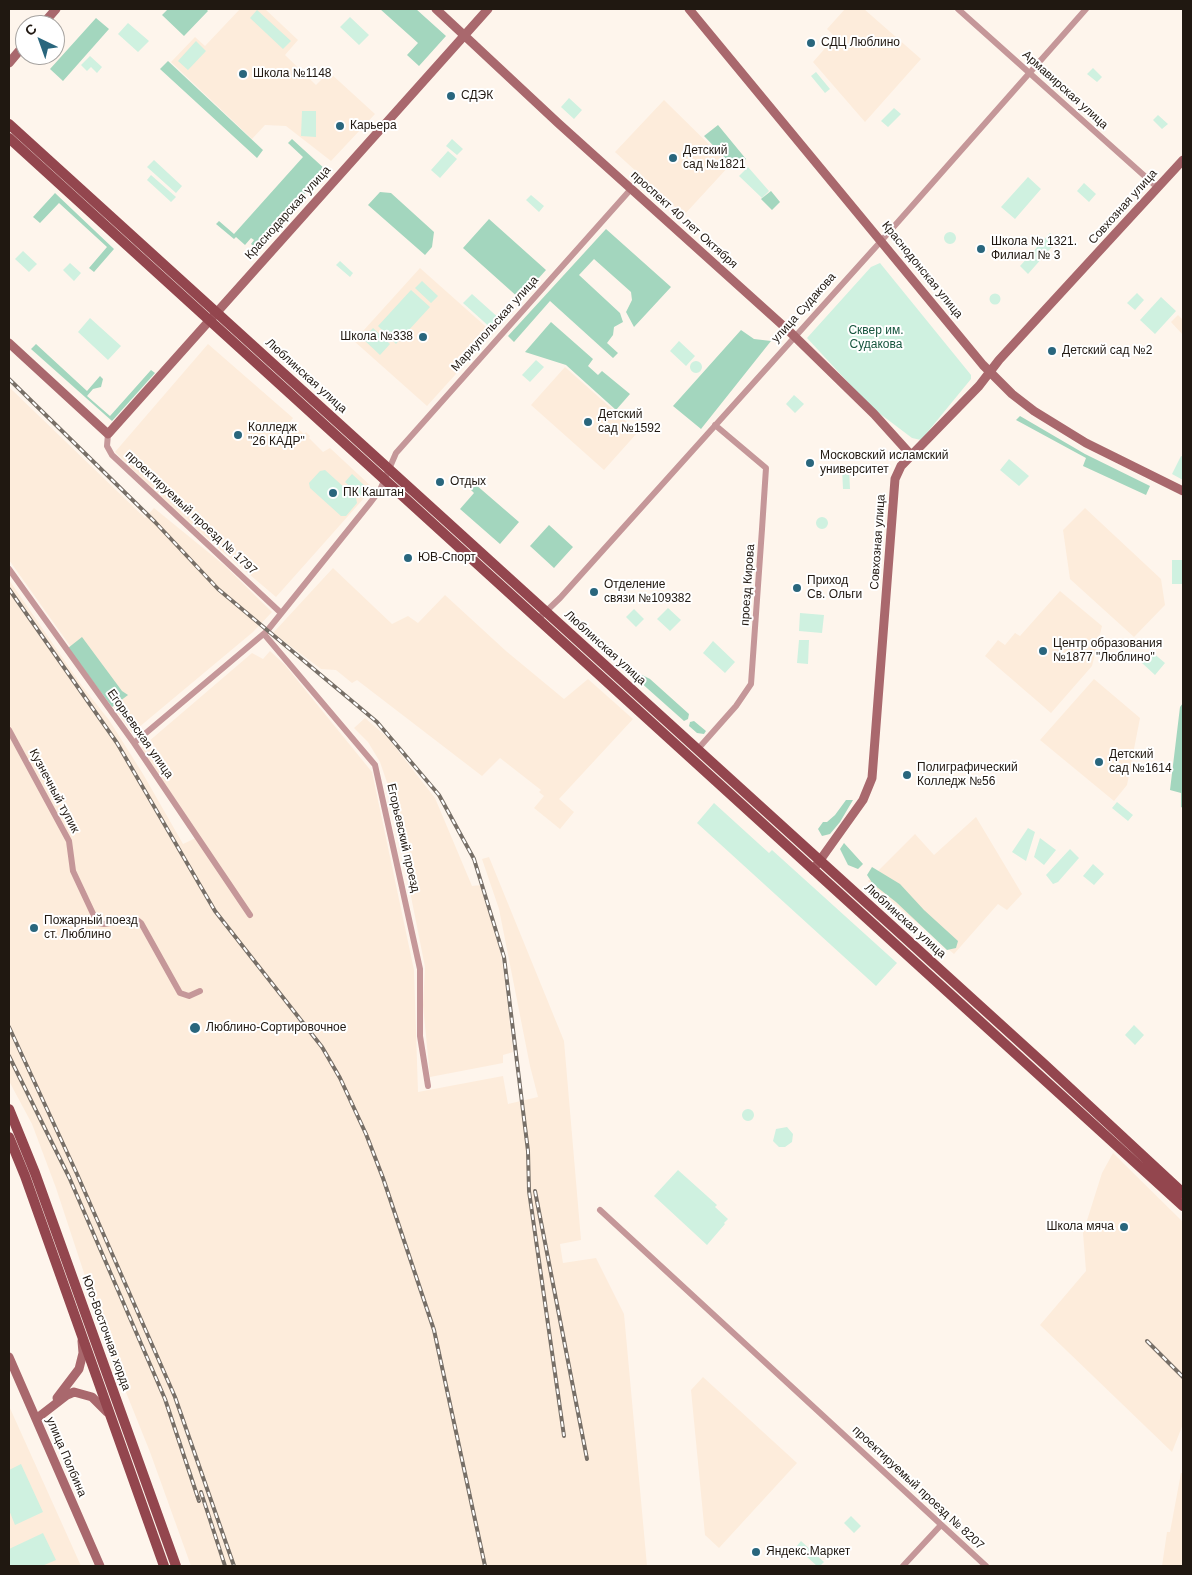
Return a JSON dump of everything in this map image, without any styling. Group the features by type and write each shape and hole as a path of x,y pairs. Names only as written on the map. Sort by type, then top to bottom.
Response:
{"main road":[{"name":"Люблинская улица","path":"9,124 384,479 1183,1206"},
{"name":"Люблинская улица","path":"9,138 388,468 1044,1064 1183,1193"},
{"name":"Юго-Восточная хорда","path":"9,1109 35,1173 176,1566"},
{"name":"Юго-Восточная хорда","path":"9,1137 164,1566"}],"street":[{"name":"проспект 40 лет Октября","path":"436,9 794,337 874,414 911,455"},
{"name":"Краснодарская улица","path":"108,434 212,315 488,9"},
{"name":"Краснодонская улица","path":"689,9 990,372 1025,404 1086,443 1183,491"},
{"name":"Армавирская улица","path":"958,9 1158,188"},
{"name":"улица Судакова","path":"537,620 882,240 1086,9"},
{"name":"Совхозная улица","path":"813,870 863,800 872,778 895,479 901,466 923,445 1183,160"},
{"name":"Мариупольская улица","path":"384,479 396,452 631,188"},
{"path":"9,343 108,434"},
{"name":"проезд Кирова","path":"698,750 736,706 751,684 766,468 715,425"},
{"name":"проектируемый проезд № 1797","path":"108,434 107,446 112,456 281,613"},
{"path":"134,743 264,634 368,506 384,479"},
{"name":"Егорьевская улица","path":"9,569 134,743 250,914"},
{"name":"Егорьевский проезд","path":"264,634 375,765 420,969 420,1036 428,1086"},
{"name":"Кузнечный тупик","path":"9,730 69,841 73,870 98,923 136,919 142,923 180,993 189,996 200,991"},
{"name":"проектируемый проезд № 8207","path":"600,1210 986,1566"},
{"path":"48,1410 79,1369 83,1353 81,1334"},
{"name":"улица Полбина","path":"9,1357 100,1566"},
{"path":"36,1419 67,1395 79,1391 92,1397 111,1416"},
{"path":"903,1566 941,1525"}],"shaded area":[{"name":"Школа №1148","path":"240,9 265,9 298,40 285,55 316,85 329,72 375,114 331,161 286,126 265,125 252,139 171,62 195,37 205,46"},
{"path":"845,9 864,9 921,59 865,122 813,62 835,37 827,29"},
{"name":"Детский сад №1821","path":"664,100 730,165 684,215 615,152"},
{"name":"Школа №338","path":"420,268 493,333 427,406 354,341"},
{"path":"1178,315 1183,320 1183,335 1171,322"},
{"path":"208,344 293,418 290,422 304,434 306,432 310,436 309,438 323,452 330,448 373,488 276,597 174,510 115,452"},
{"name":"Детский сад №1592","path":"565,367 638,432 604,470 531,405"},
{"path":"9,387 145,518 154,508 224,565 272,612 253,632 132,733 9,560"},
{"path":"1085,508 1161,579 1165,605 1134,637 1070,579 1063,530"},
{"path":"333,568 392,624 408,616 418,623 445,595 506,651 564,699 588,679 633,719 559,799 574,812 560,829 534,808 544,796 539,792 541,790 500,758 482,776 357,680 352,683 336,670 321,669 273,633"},
{"path":"9,580 82,686 109,720 143,774 183,844 200,836 141,748 252,653 263,659 270,651 285,665 372,772 414,970 418,1092 503,1076 508,1104 538,1097 530,1066 499,909 482,859 489,857 564,1041 581,1240 560,1244 563,1263 596,1258 624,1314 647,1566 191,1566 150,1452 111,1355 56,1188 32,1124 9,1081"},
{"name":"Центр образования №1877 \"Люблино\"","path":"1060,591 1102,626 1092,666 1051,713 985,656 998,640 1005,645 1015,633 1020,636"},
{"name":"Детский сад №1614","path":"1094,679 1140,718 1127,785 1114,801 1040,740"},
{"path":"365,718 388,738 435,798 472,886 482,885 501,955 505,980 513,1052 503,1055 503,1063 430,1077 423,1005 425,967 400,841 406,838 380,762 368,742 354,728"},
{"path":"976,817 1022,894 1007,910 998,904 954,954 868,881 915,834 934,855"},
{"path":"1113,1153 1183,1222 1183,1424 1172,1452 1040,1325 1086,1271 1083,1233 1102,1173"},
{"path":"703,1377 797,1463 719,1548 705,1535 691,1390"},
{"path":"9,1406 59,1517 81,1566 9,1566"},
{"path":"1181,1473 1183,1473 1183,1566 1162,1566 1167,1532 1170,1532"}],"green space":[{"path":"168,9 206,9 208,11 184,36 162,15"},
{"path":"380,9 416,9 446,36 419,66 407,55 418,43"},
{"path":"257,10 291,41 283,49 250,18"},
{"path":"350,17 369,35 359,45 340,27"},
{"path":"96,18 109,29 63,81 50,69 54,65 65,65 65,52"},
{"path":"128,23 149,41 138,52 118,34"},
{"path":"196,41 206,51 188,70 178,61"},
{"path":"90,56 102,67 97,73 91,67 87,71 81,65"},
{"path":"168,61 263,150 257,158 160,69"},
{"path":"1093,68 1102,77 1097,82 1087,74"},
{"path":"816,72 830,89 825,93 811,76"},
{"path":"569,98 582,110 574,119 561,107"},
{"path":"894,108 901,114 888,127 881,121"},
{"path":"302,111 316,111 316,137 301,136"},
{"path":"1158,115 1168,124 1162,129 1153,120"},
{"path":"718,125 746,159 734,167 704,136"},
{"path":"292,139 326,170 256,248 251,244 254,240 251,238 245,245 236,237 234,239 216,224 219,221 234,234 303,157 288,143"},
{"path":"452,139 463,149 457,155 446,146"},
{"path":"448,151 457,159 440,178 431,170"},
{"path":"154,160 182,186 176,193 147,167"},
{"path":"748,167 769,191 762,198 739,176"},
{"path":"151,175 176,197 171,202 147,180"},
{"path":"1028,177 1041,189 1015,219 1001,207"},
{"path":"1084,183 1096,194 1089,202 1077,191"},
{"path":"771,191 780,202 772,210 761,199"},
{"path":"380,192 391,193 434,232 432,247 425,255 368,205"},
{"path":"55,193 114,249 94,272 89,268 107,247 59,203 40,223 33,217"},
{"path":"531,195 544,206 539,212 526,200"},
{"path":"489,219 546,270 520,299 463,248"},
{"path":"606,229 671,287 634,327 626,312 632,300 631,292 594,259 579,275 620,313 623,322 614,327 613,335 607,343 618,353 613,358 550,301 514,342 508,336"},
{"path":"948,232 952,232 956,238 952,244 948,244 944,240 944,236"},
{"path":"1050,233 1058,240 1028,274 1020,266"},
{"path":"23,251 37,264 29,272 15,259"},
{"path":"340,261 353,273 350,277 336,265"},
{"path":"70,263 81,273 74,281 63,270"},
{"name":"Сквер им. Судакова","path":"880,263 971,375 971,379 921,440 912,438 871,407 807,338 871,267"},
{"path":"422,281 438,296 431,303 415,288"},
{"path":"411,290 430,307 396,344 378,326"},
{"path":"995,293 1001,299 995,305 989,299"},
{"path":"1137,293 1144,300 1135,310 1127,303"},
{"path":"472,294 501,320 493,330 463,303"},
{"path":"1161,297 1176,311 1155,334 1140,320"},
{"path":"90,318 121,346 108,360 78,332"},
{"path":"551,322 593,359 588,366 598,375 602,371 630,394 616,410 566,365 525,352"},
{"path":"373,328 390,344 380,355 363,339"},
{"path":"741,330 754,339 771,341 701,429 673,406"},
{"path":"679,341 695,356 686,366 670,351"},
{"path":"36,344 87,391 100,376 103,379 101,387 93,389 87,396 110,416 151,370 155,373 112,421 31,349"},
{"path":"536,360 544,367 530,382 522,375"},
{"path":"696,361 702,367 696,373 690,367"},
{"path":"794,395 804,404 795,413 786,404"},
{"path":"1020,416 1085,454 1150,486 1146,495 1083,466 1086,458 1016,420"},
{"path":"1181,456 1183,457 1183,480 1172,474"},
{"path":"1009,459 1029,476 1019,486 1000,470"},
{"path":"842,468 849,468 850,489 843,489"},
{"name":"ПК Каштан","path":"325,470 356,498 357,503 346,516 341,516 310,488 309,483 320,471"},
{"path":"352,474 368,489 361,497 345,482"},
{"path":"468,478 519,522 500,544 460,509 474,493 466,485"},
{"path":"820,517 824,517 828,523 824,529 820,529 816,525 816,521"},
{"path":"549,525 573,547 554,568 530,546"},
{"path":"1172,560 1183,560 1183,584 1172,584"},
{"path":"668,608 681,620 670,631 657,619"},
{"path":"634,609 644,619 636,627 626,617"},
{"path":"800,613 824,615 822,633 799,631"},
{"path":"82,637 122,691 128,695 112,707 68,648"},
{"path":"799,640 809,640 808,664 797,663"},
{"path":"713,641 735,662 725,673 703,653"},
{"path":"1152,652 1165,663 1155,675 1142,663"},
{"path":"642,675 650,679 689,714 688,719 684,721 639,681"},
{"path":"1183,703 1183,808 1181,807 1181,793 1170,790 1180,707"},
{"path":"694,721 706,731 704,734 697,733 689,726 690,722"},
{"path":"846,800 853,800 840,822 830,834 822,836 818,829 823,822 827,822 835,815"},
{"path":"1117,802 1133,815 1128,821 1112,808"},
{"path":"714,803 769,853 772,850 897,963 876,986 697,823"},
{"path":"1028,828 1035,832 1026,861 1012,852"},
{"path":"1040,838 1056,850 1044,865 1034,857"},
{"path":"844,843 863,864 858,869 848,865 840,849"},
{"path":"1070,849 1079,858 1058,882 1053,884 1046,875"},
{"path":"1093,864 1104,874 1094,885 1083,876"},
{"path":"872,867 900,884 924,910 958,941 956,948 947,950 896,902 873,884 867,875"},
{"path":"1134,1025 1144,1035 1135,1045 1125,1035"},
{"path":"750,1109 753,1110 753,1120 746,1121 743,1120 742,1113 743,1110"},
{"path":"787,1127 793,1134 792,1142 785,1147 779,1147 773,1141 776,1129"},
{"path":"678,1170 717,1205 715,1207 728,1219 707,1245 654,1196"},
{"path":"21,1464 43,1512 15,1525 9,1510 9,1470"},
{"path":"851,1516 861,1526 854,1533 844,1523"},
{"path":"43,1533 56,1560 42,1566 9,1566 9,1549"},
{"path":"801,1541 824,1562 820,1566 817,1566 796,1547"}],"railway":[{"path":"9,379 155,522 218,589 377,722 439,795 474,859 504,957 528,1151 529,1191 564,1436"},
{"path":"9,589 117,743 215,911 322,1047 340,1078 366,1134 383,1178 434,1330 485,1566"},
{"path":"9,1027 77,1174 175,1397 234,1566"},
{"path":"9,1056 69,1177 165,1399 199,1501"},
{"path":"535,1191 587,1459"},
{"path":"1147,1341 1183,1377"},
{"path":"201,1492 225,1566"}],"place":[{"name":"СДЦ Люблино","path":"811,43"},
{"name":"Школа №1148","path":"243,74"},
{"name":"СДЭК","path":"451,96"},
{"name":"Карьера","path":"340,126"},
{"name":"Детский сад №1821","path":"673,158"},
{"name":"Школа № 1321. Филиал № 3","path":"981,249"},
{"name":"Школа №338","path":"423,337"},
{"name":"Детский сад №2","path":"1052,351"},
{"name":"Детский сад №1592","path":"588,422"},
{"name":"Колледж \"26 КАДР\"","path":"238,435"},
{"name":"Московский исламский университет","path":"810,463"},
{"name":"Отдых","path":"440,482"},
{"name":"ПК Каштан","path":"333,493"},
{"name":"ЮВ-Спорт","path":"408,558"},
{"name":"Приход Св. Ольги","path":"797,588"},
{"name":"Отделение связи №109382","path":"594,592"},
{"name":"Центр образования №1877 \"Люблино\"","path":"1043,651"},
{"name":"Детский сад №1614","path":"1099,762"},
{"name":"Полиграфический Колледж №56","path":"907,775"},
{"name":"Пожарный поезд ст. Люблино","path":"34,928"},
{"name":"Люблино-Сортировочное","path":"195,1028"},
{"name":"Школа мяча","path":"1124,1227"},
{"name":"Яндекс.Маркет","path":"756,1552"}]}
